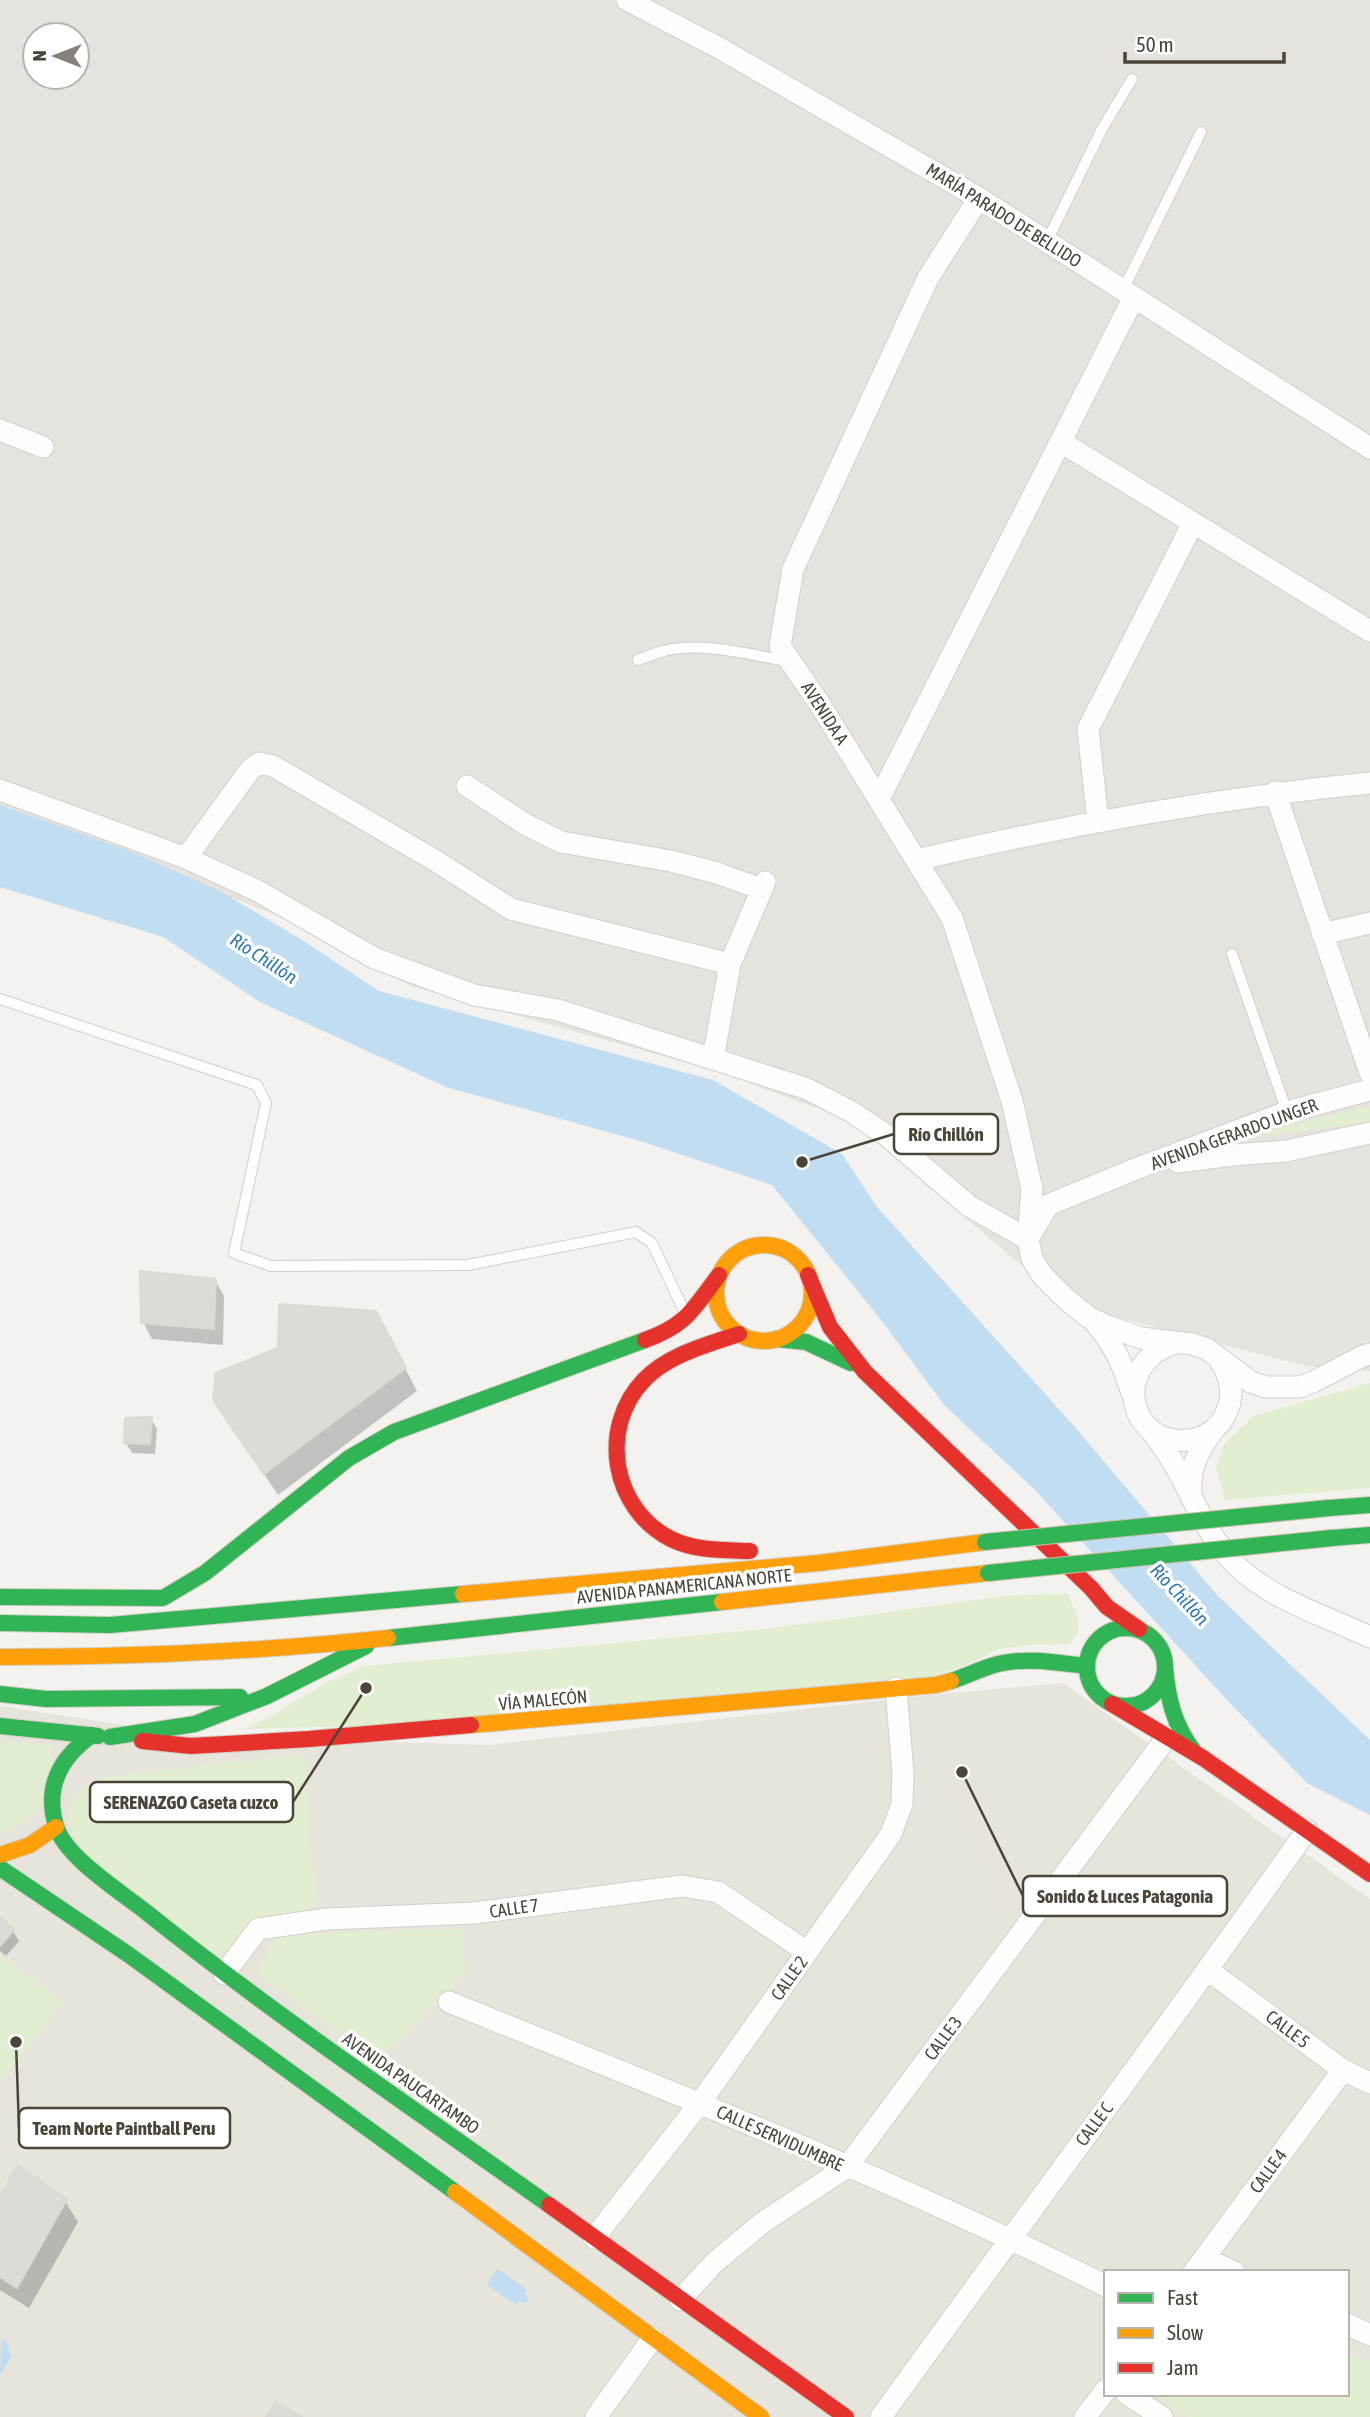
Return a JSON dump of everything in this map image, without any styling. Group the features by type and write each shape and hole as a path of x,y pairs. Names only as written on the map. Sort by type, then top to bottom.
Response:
{"main road":[{"path":"163,1598 205,1573 349,1458 370,1445 407,1428 669,1331 687,1317 736,1253 749,1247 778,1247 791,1253 801,1263 827,1324 865,1372 1091,1588 1107,1607 1150,1635 1158,1644 1164,1656 1168,1700 1177,1725 1191,1748 1203,1758"},
{"path":"719,1275 716,1288 721,1314 739,1334 764,1341 777,1339 820,1346 865,1372"},
{"path":"777,1339 799,1325 806,1314 811,1288 808,1275"},
{"path":"739,1334 669,1362 650,1375 634,1391 620,1421 617,1436 616,1468 620,1484 635,1513 648,1526 673,1540 703,1548 786,1553 819,1563"},
{"name":"AVENIDA PANAMERICANA NORTE","path":"0,1623 110,1625 159,1622 515,1588 819,1563 985,1542 1370,1504"},
{"name":"AVENIDA PANAMERICANA NORTE","path":"0,1657 116,1657 380,1639 988,1573 1370,1535"},
{"path":"370,1586 515,1588"},
{"path":"1091,1588 1095,1613 1088,1678 1093,1689 1102,1698 1203,1758 1370,1874"},
{"path":"0,1597 163,1598 199,1594"},
{"path":"1088,1660 1094,1642 1115,1628 1139,1629"},
{"path":"110,1737 195,1724 267,1696 380,1639"},
{"name":"VÍA MALECÓN","path":"0,1726 191,1746 296,1740 896,1688 950,1682 996,1664 1088,1660"},
{"path":"1112,1704 1125,1707 1148,1700 1163,1680 1165,1668"},
{"path":"0,1694 59,1699 267,1696"},
{"name":"AVENIDA PAUCARTAMBO","path":"92,1735 74,1748 62,1762 52,1796 56,1827 74,1855 224,1974 254,2020 528,2244 761,2417"},
{"path":"0,1855 13,1853 36,1843 56,1827"},
{"name":"AVENIDA PAUCARTAMBO","path":"0,1868 129,1955 254,2020 594,2238 846,2417"}],"street":[{"name":"MARÍA PARADO DE BELLIDO","path":"627,0 721,49 979,198 1370,448"},
{"name":"AVENIDA A","path":"979,198 928,278 793,569 780,646 820,703 952,918 1012,1101 1032,1189 1028,1239"},
{"path":"879,799 1060,442 1129,294"},
{"path":"0,430 43,447"},
{"path":"1060,442 1370,631"},
{"path":"1098,822 1088,729 1193,523"},
{"path":"186,858 250,770 260,763 273,766 436,861 512,909 730,964"},
{"path":"916,860 1098,822 1275,792 1370,783"},
{"path":"467,786 525,824 561,842 671,861 763,886 730,964 713,1059"},
{"path":"0,790 186,858 258,891 374,958 474,995 558,1010 805,1088 850,1111 886,1135 969,1206 1028,1239 1032,1259 1042,1275 1088,1317 1112,1344 1125,1371 1139,1416 1167,1452 1199,1513 1235,1564 1288,1599 1365,1634"},
{"path":"1275,792 1370,1073"},
{"path":"1322,934 1370,923"},
{"name":"AVENIDA GERARDO UNGER","path":"1028,1239 1048,1205 1287,1112 1370,1090"},
{"name":"AVENIDA GERARDO UNGER","path":"1138,1168 1286,1151 1370,1133"},
{"path":"1088,1317 1125,1333 1207,1349 1251,1382 1266,1387 1285,1388 1313,1382 1370,1354"},
{"path":"1134,1400 1137,1376 1149,1356 1162,1347 1177,1343"},
{"path":"1191,1496 1190,1483 1196,1457 1223,1419 1230,1404 1228,1373 1219,1359"},
{"path":"1150,1429 1164,1438 1180,1441 1197,1439 1212,1432"},
{"name":"CALLE 2","path":"594,2238 700,2103 891,1834 902,1804 903,1773 896,1688"},
{"name":"CALLE 3","path":"680,2300 714,2263 762,2223 847,2167 1167,1737"},
{"name":"CALLE C","path":"881,2417 1208,1970 1307,1830"},
{"name":"CALLE 7","path":"224,1974 258,1929 327,1919 474,1913 682,1886 718,1892 807,1952"},
{"name":"CALLE 5","path":"1208,1970 1343,2070 1370,2083"},
{"name":"CALLE SERVIDUMBRE","path":"449,2001 700,2103 1010,2238 1104,2285"},
{"name":"CALLE 4","path":"1199,2265 1343,2070"},
{"path":"1199,2265 1224,2270"},
{"path":"1349,2325 1370,2335"},
{"path":"596,2417 653,2337"},
{"path":"1086,2417 1104,2393"},
{"path":"1130,2396 1163,2417"}],"lane":[{"path":"1047,241 1102,129 1132,79"},
{"path":"1129,294 1201,132"},
{"path":"638,660 664,651 684,648 715,649 791,662"},
{"path":"1232,954 1287,1112"},
{"path":"0,999 257,1085 267,1103 234,1252 271,1266 468,1265 635,1232 652,1243 687,1317"}],"shaded area":[{"path":"0,0 1370,0 1370,1371 1306,1366 1093,1311 1014,1259 850,1120 713,1070 411,986 284,918 0,809"},
{"path":"1063,1683 1370,1899 1370,2417 0,2417 0,1706 198,1736 489,1745 930,1695"}],"green space":[{"path":"1370,1106 1370,1122 1230,1140"},
{"path":"1370,1383 1370,1488 1225,1500 1216,1466 1225,1443 1253,1416"},
{"path":"1068,1594 1078,1620 1077,1633 1069,1644 999,1649 930,1678 402,1725 243,1729 271,1716 322,1685 364,1666 765,1629 1012,1595"},
{"path":"0,1744 50,1744 52,1776 50,1789 38,1810 16,1827 0,1834"},
{"path":"304,1754 316,1907 256,1925 223,1967 83,1854 68,1821 73,1798 99,1778"},
{"path":"463,1929 465,1972 377,2062 257,1973 274,1939 313,1933"},
{"path":"0,1956 63,2001 0,2083"},
{"path":"1349,2354 1370,2363 1370,2417 1187,2417 1154,2396 1349,2396"}],"water":[{"path":"0,805 124,849 220,891 307,943 379,991 713,1080 842,1154 877,1207 1073,1425 1218,1596 1370,1740 1370,1815 1307,1783 1228,1701 1035,1490 944,1405 882,1321 772,1185 647,1143 446,1087 260,1002 163,937 0,887"},
{"path":"498,2269 527,2290 524,2295 529,2299 526,2303 519,2301 516,2305 486,2284"},
{"path":"1,2338 7,2342 11,2356 0,2376"}],"building":[{"path":"140,1271 216,1279 214,1329 141,1323"},
{"path":"279,1304 376,1311 406,1368 264,1474 213,1400 216,1373 278,1348"},
{"path":"152,1417 150,1444 124,1443 125,1418"},
{"path":"0,1917 14,1930 0,1946"},
{"path":"18,2165 67,2199 17,2288 0,2277 0,2196"},
{"path":"276,2402 302,2417 266,2417"}],"traffic: fast":[{"path":"777,1339 806,1342 851,1363"},
{"path":"0,1597 163,1598 205,1573 349,1458 394,1432 645,1340"},
{"path":"1329,1508 1370,1505"},
{"path":"985,1542 1329,1508"},
{"path":"1332,1538 1370,1535"},
{"path":"988,1573 1332,1538"},
{"path":"0,1623 110,1625 463,1594"},
{"path":"388,1638 722,1602"},
{"path":"1118,1628 1134,1628 1148,1634 1159,1645 1165,1659 1165,1667 1165,1675 1159,1689 1148,1700 1134,1706 1118,1706 1104,1700 1093,1689 1087,1675 1087,1659 1093,1645 1104,1634 1118,1628"},
{"path":"110,1737 195,1724 267,1696 366,1646"},
{"path":"951,1681 1009,1662 1042,1661 1086,1666"},
{"path":"1165,1668 1173,1711 1193,1750"},
{"path":"0,1694 46,1699 240,1697"},
{"path":"0,1726 98,1736"},
{"path":"92,1735 64,1763 54,1785 52,1798 56,1826 70,1850 195,1951 549,2205"},
{"path":"0,1868 129,1955 455,2192"}],"traffic: slow":[{"path":"764,1245 782,1249 798,1259 808,1275 812,1293 808,1311 798,1327 782,1337 764,1341 746,1337 730,1327 720,1311 716,1293 720,1275 730,1259 746,1249 764,1245"},
{"path":"463,1594 819,1563 985,1542"},
{"path":"722,1602 988,1573"},
{"path":"0,1657 194,1653 388,1638"},
{"path":"471,1725 936,1685 951,1681"},
{"path":"0,1855 30,1845 56,1827"},
{"path":"455,2192 761,2417"}],"traffic: jam":[{"path":"645,1340 671,1328 688,1315 719,1275"},
{"path":"808,1275 830,1327 865,1372 1091,1588 1107,1607 1139,1629"},
{"path":"739,1334 688,1352 664,1364 644,1380 630,1399 621,1421 617,1443 618,1466 624,1488 635,1508 651,1526 671,1539 690,1546 750,1551"},
{"path":"1112,1704 1203,1758 1370,1874"},
{"path":"142,1741 191,1746 471,1725"},
{"path":"549,2205 846,2417"}],"place":[{"name":"Río Chillón","path":"802,1162"},
{"name":"SERENAZGO Caseta cuzco","path":"366,1688"},
{"name":"Sonido & Luces Patagonia","path":"962,1772"},
{"name":"Team Norte Paintball Peru","path":"16,2042"}]}
